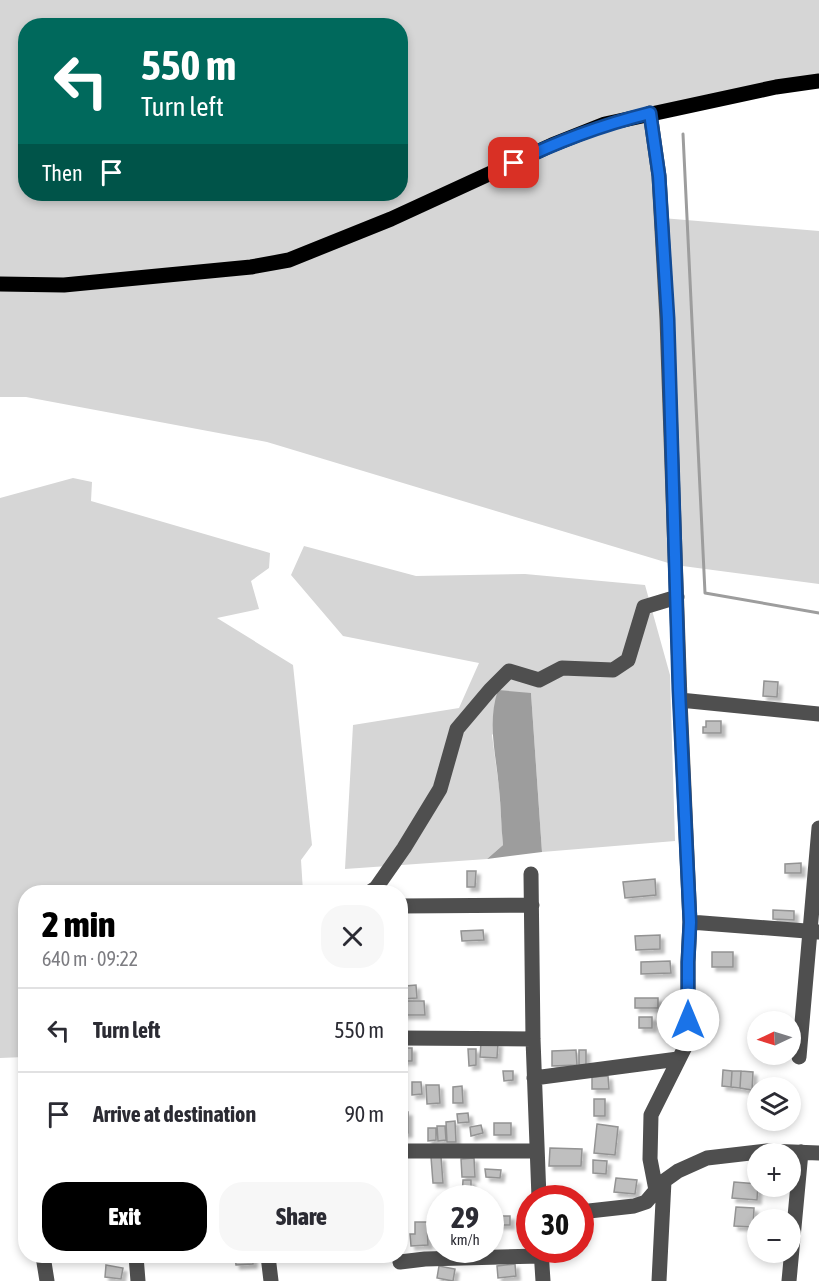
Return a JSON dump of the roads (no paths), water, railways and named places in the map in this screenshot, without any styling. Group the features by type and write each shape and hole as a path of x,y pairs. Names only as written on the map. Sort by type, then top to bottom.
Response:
{"main road":[{"path":"0,284 75,285 251,267 289,260 391,219 552,145 605,124 776,87 819,81"}],"street":[{"path":"650,113 659,176 667,308 690,922 686,1045 651,1115 650,1159 660,1185 659,1281"},
{"path":"378,885 404,848 440,789 457,729 509,671 539,680 562,668 613,670 628,660 644,607 677,597"},
{"path":"680,700 819,714"},
{"path":"801,1039 814,931 819,828"},
{"path":"531,874 533,1039 538,1185"},
{"path":"408,906 532,904"},
{"path":"690,922 814,931"},
{"path":"408,1038 533,1039"},
{"path":"534,1078 678,1059"},
{"path":"408,1151 537,1151"},
{"path":"801,1152 819,1153"},
{"path":"594,1210 634,1206 646,1202 660,1185 678,1171 706,1158 747,1153"},
{"path":"789,1281 797,1197"},
{"path":"408,1261 516,1254"},
{"path":"44,1263 48,1281"},
{"path":"137,1263 138,1281"},
{"path":"269,1263 272,1281"},
{"path":"542,1263 543,1281"}],"waterway":[{"path":"683,134 705,593 819,613"}]}
